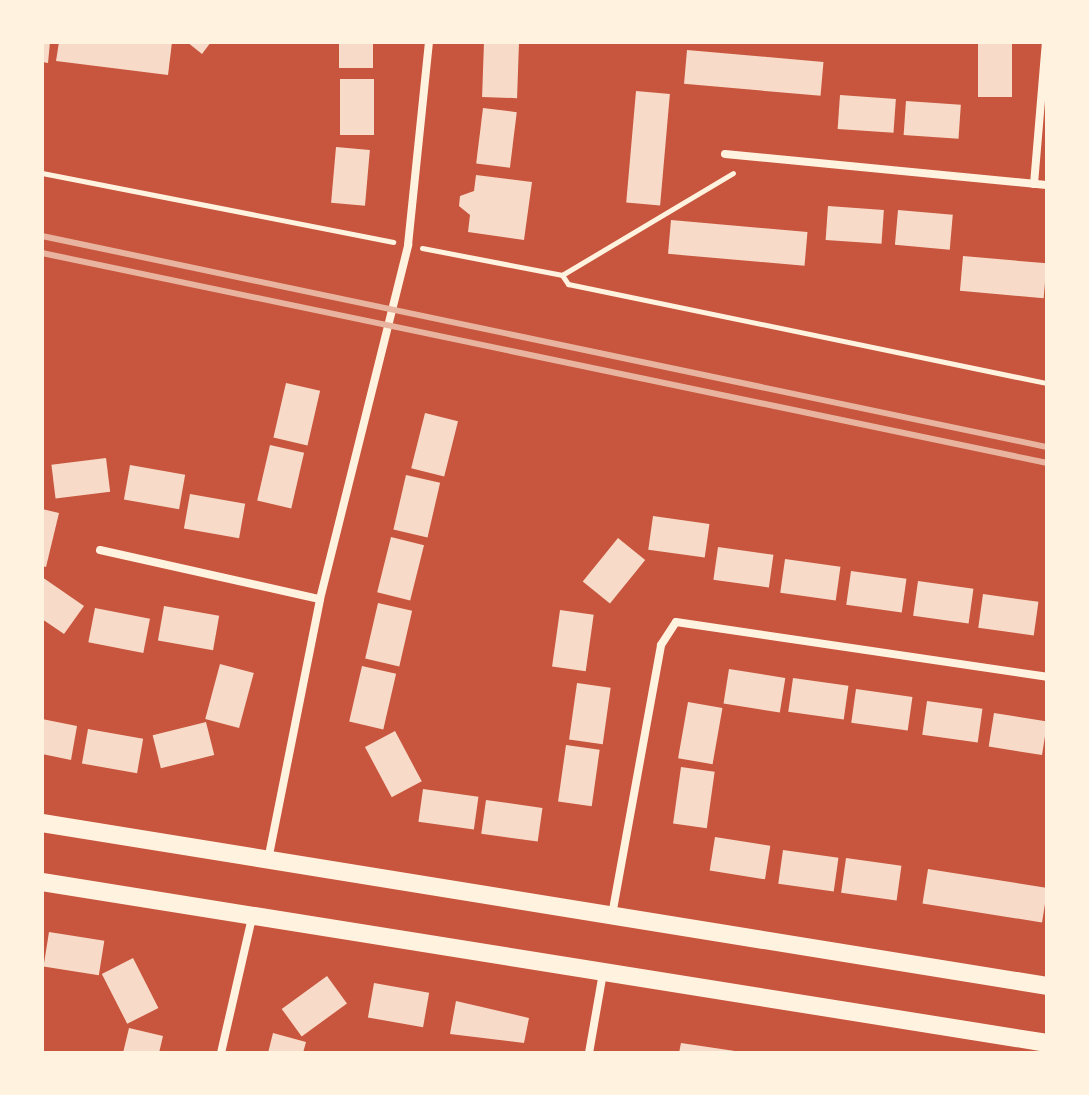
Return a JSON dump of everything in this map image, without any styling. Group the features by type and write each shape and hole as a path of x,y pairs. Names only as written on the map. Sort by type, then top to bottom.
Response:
{"highway":[{"path":"42,823 267,864 1047,986"},
{"path":"42,882 1047,1043"}],"street":[{"path":"267,864 320,599 408,245 429,42"},
{"path":"1034,184 1046,42"},
{"path":"725,154 1047,185"},
{"path":"100,550 320,599"},
{"path":"612,919 661,645 676,622 1047,677"},
{"path":"221,1053 252,918"},
{"path":"589,1053 603,973"}],"path":[{"path":"42,173 562,275 757,157"},
{"path":"562,275 568,284 1047,383"}],"building":[{"path":"42,42 50,42 48,63 42,62"},
{"path":"59,42 172,42 168,75 56,61"},
{"path":"187,42 211,42 202,54"},
{"path":"339,42 373,42 373,68 339,68"},
{"path":"484,42 519,43 517,98 482,97"},
{"path":"978,42 1012,42 1012,97 978,97"},
{"path":"687,50 823,62 821,96 684,84"},
{"path":"340,79 374,79 374,135 340,135"},
{"path":"636,91 670,94 660,206 626,203"},
{"path":"840,95 896,99 893,133 838,129"},
{"path":"906,101 961,105 958,139 904,135"},
{"path":"483,108 517,112 510,168 476,164"},
{"path":"336,147 370,150 365,206 331,203"},
{"path":"476,175 532,182 524,240 468,232 470,215 459,206 460,196 474,191"},
{"path":"828,206 884,210 881,244 826,240"},
{"path":"898,210 953,215 950,250 895,245"},
{"path":"671,220 807,232 805,266 668,254"},
{"path":"963,256 1047,263 1044,298 960,291"},
{"path":"286,383 320,391 308,445 273,438"},
{"path":"425,413 458,421 444,477 411,468"},
{"path":"270,445 304,453 291,508 257,501"},
{"path":"106,458 110,492 56,498 51,465"},
{"path":"130,465 185,475 179,509 124,499"},
{"path":"406,475 440,483 428,537 393,530"},
{"path":"190,494 245,504 239,538 184,528"},
{"path":"42,509 59,513 46,567 42,566"},
{"path":"653,516 709,524 705,558 648,550"},
{"path":"391,537 424,545 410,601 377,592"},
{"path":"618,538 645,560 610,604 583,582"},
{"path":"718,547 773,555 769,587 713,580"},
{"path":"785,559 840,567 836,600 780,593"},
{"path":"851,571 906,579 902,612 846,605"},
{"path":"42,577 84,606 64,634 42,619"},
{"path":"918,581 973,589 969,623 913,616"},
{"path":"983,594 1038,602 1034,635 978,628"},
{"path":"378,603 412,611 399,666 365,659"},
{"path":"164,606 219,616 213,650 158,640"},
{"path":"95,608 150,619 143,653 88,642"},
{"path":"560,610 594,615 586,671 552,666"},
{"path":"220,664 254,673 239,728 205,719"},
{"path":"362,666 396,674 383,729 349,722"},
{"path":"729,669 785,678 780,712 724,704"},
{"path":"793,678 848,686 844,719 788,712"},
{"path":"577,683 611,688 603,744 569,739"},
{"path":"856,689 912,697 908,731 851,723"},
{"path":"927,701 982,709 978,742 922,735"},
{"path":"688,702 722,708 713,764 678,758"},
{"path":"994,713 1047,721 1042,755 989,747"},
{"path":"42,719 77,726 71,760 42,754"},
{"path":"206,722 214,755 161,768 153,735"},
{"path":"88,729 143,739 137,773 82,763"},
{"path":"395,731 422,781 392,797 365,747"},
{"path":"566,745 600,750 592,806 558,801"},
{"path":"681,767 715,772 707,828 673,823"},
{"path":"423,789 478,797 474,829 418,822"},
{"path":"486,800 542,808 538,842 481,834"},
{"path":"715,837 770,846 765,879 710,871"},
{"path":"783,850 838,858 834,891 778,884"},
{"path":"846,858 901,866 897,900 841,893"},
{"path":"928,869 1047,888 1042,922 923,904"},
{"path":"49,932 104,941 99,975 44,967"},
{"path":"133,958 158,1008 127,1024 102,974"},
{"path":"327,976 347,1004 302,1036 282,1009"},
{"path":"374,983 429,993 423,1027 368,1017"},
{"path":"456,1001 529,1018 524,1043 450,1034"},
{"path":"129,1028 163,1036 159,1053 123,1053"},
{"path":"273,1033 306,1042 303,1053 268,1053"},
{"path":"681,1043 735,1051 735,1053 679,1053"}],"railway":[{"path":"42,236 1047,447"},
{"path":"42,253 1047,463"}]}
